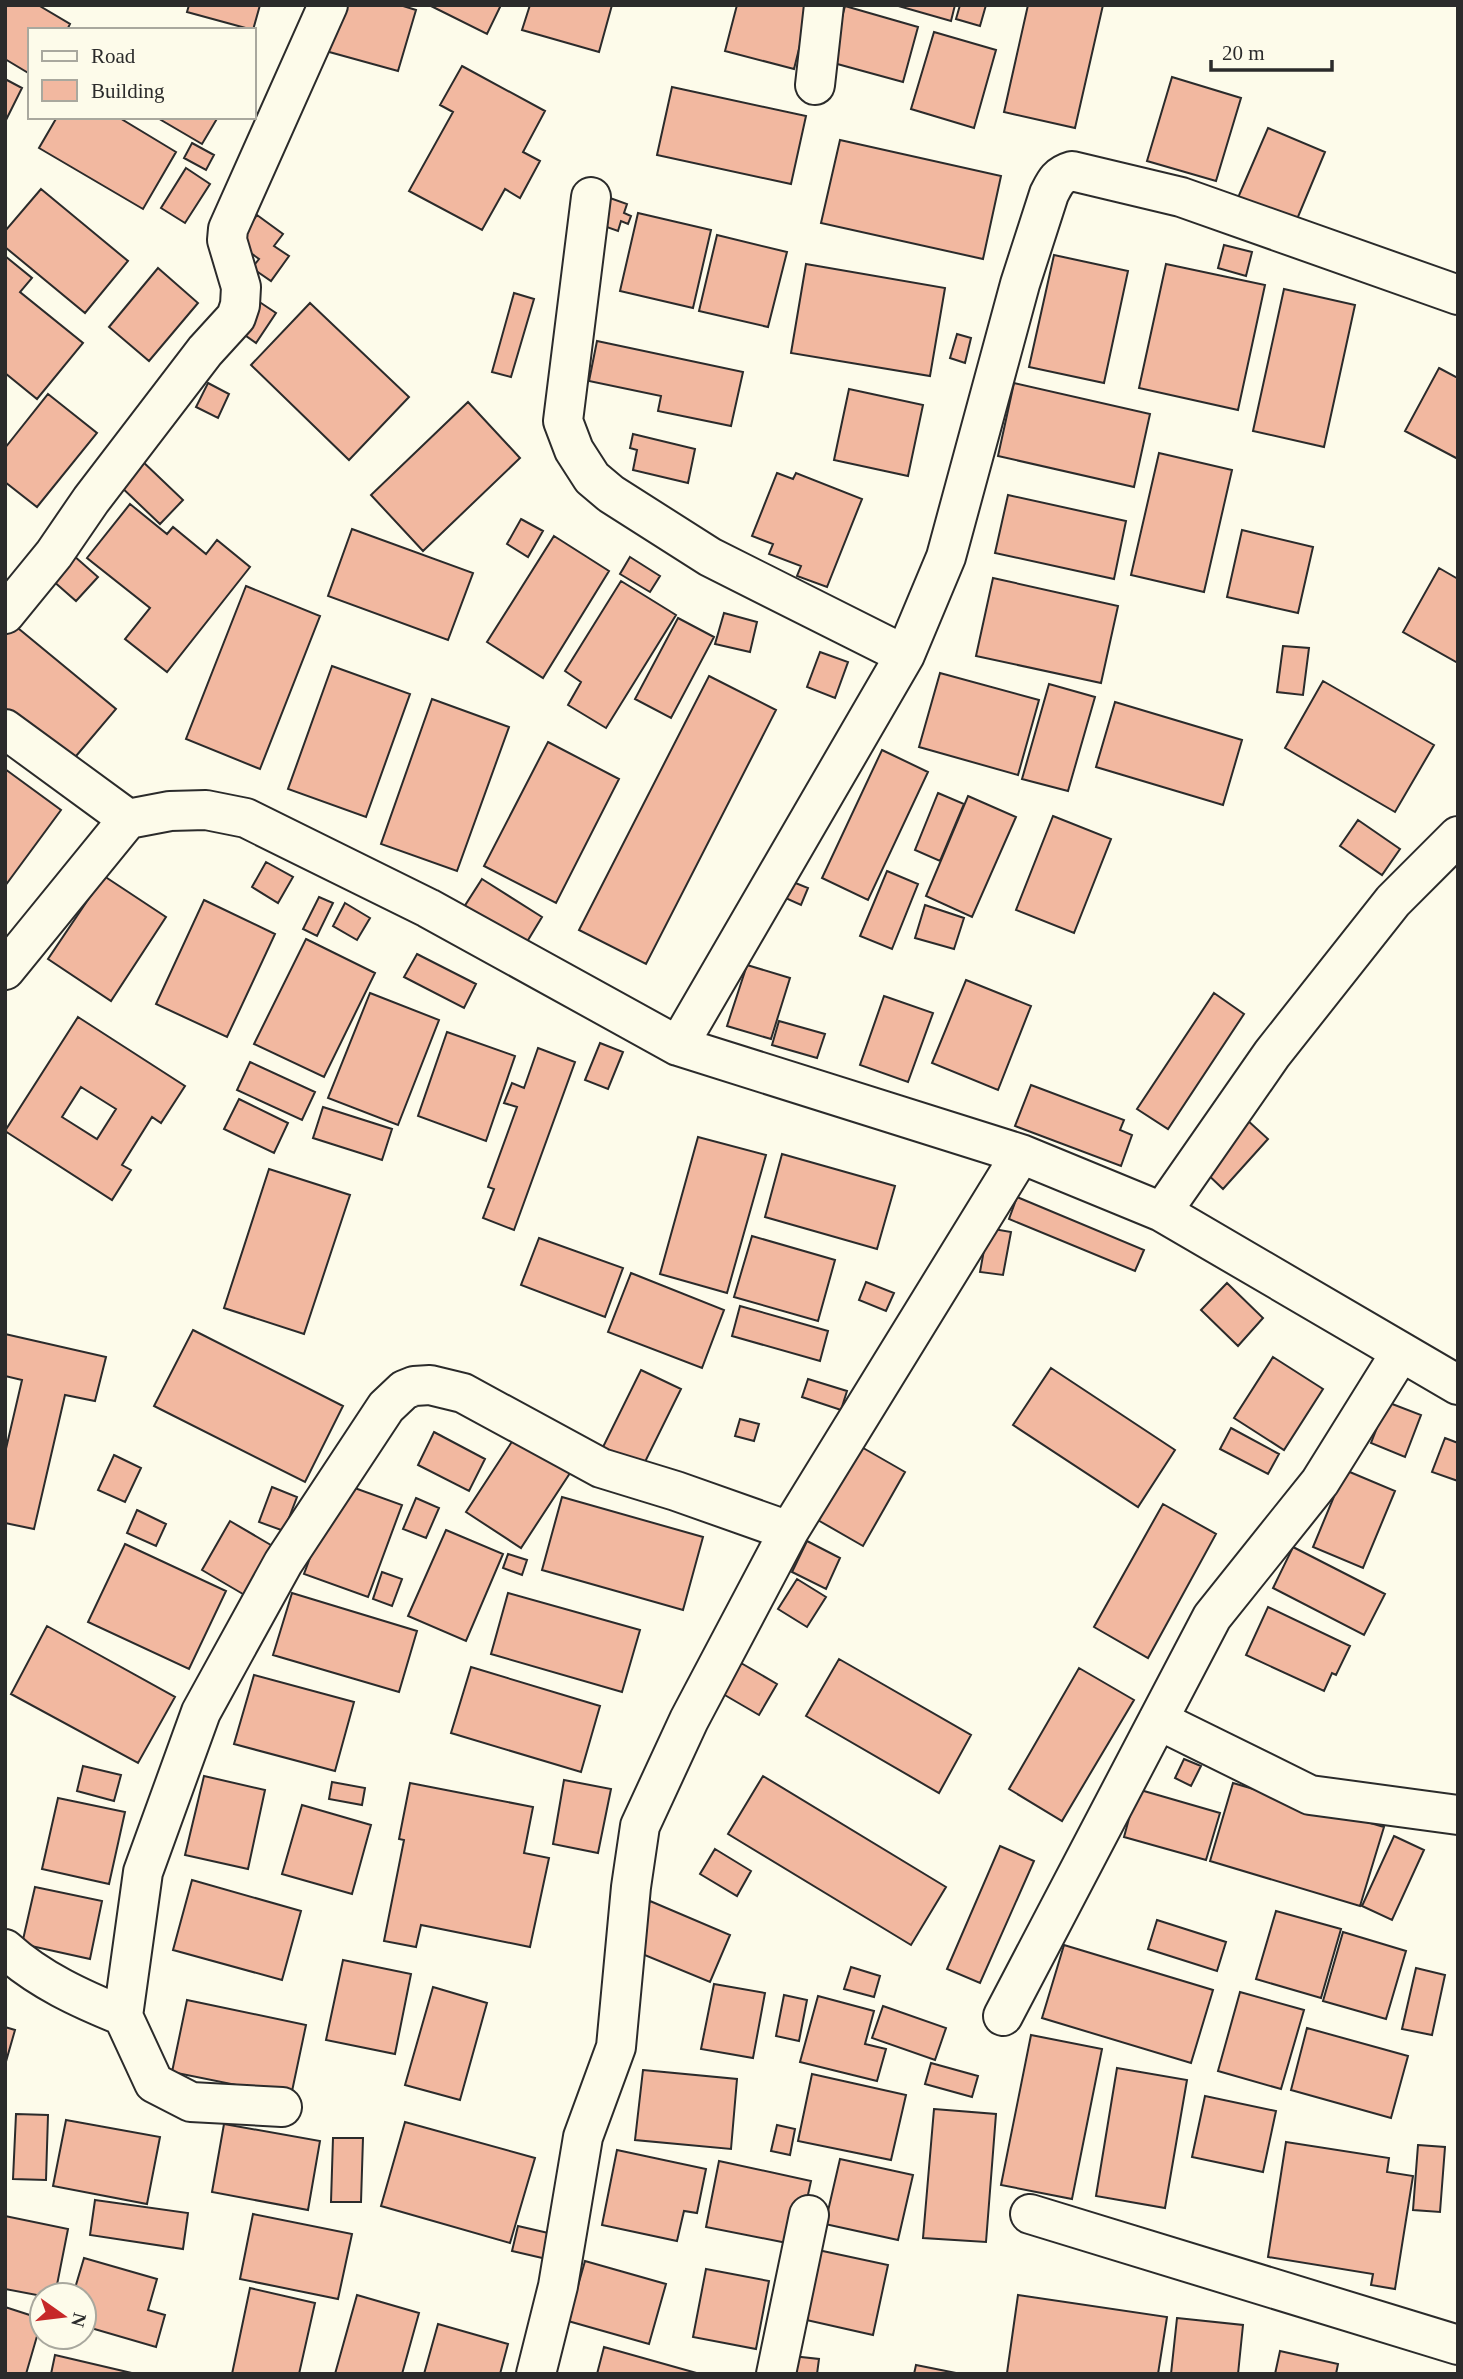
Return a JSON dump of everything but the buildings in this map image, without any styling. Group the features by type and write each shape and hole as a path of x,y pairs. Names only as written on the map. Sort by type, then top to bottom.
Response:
{"street":[{"path":"5,614 54,554 91,500 205,351 236,317 241,287 227,240 228,229 328,5"},
{"path":"815,85 824,5"},
{"path":"678,1046 905,655 946,557 1020,284 1049,194 1061,175 1072,171 1181,197 1458,295"},
{"path":"591,197 563,422 574,450 592,478 611,494 710,557 905,655"},
{"path":"5,729 128,820"},
{"path":"5,970 128,820 170,811 206,810 246,818 428,908 678,1046 1021,1154 1162,1212 1458,1385"},
{"path":"1162,1212 1272,1054 1315,999 1393,901 1458,836"},
{"path":"536,2374 558,2286 583,2137 616,2047 631,1886 640,1826 689,1720 789,1531 1021,1154"},
{"path":"1003,2016 1212,1617 1320,1482 1401,1352"},
{"path":"282,2107 191,2102 154,2083 122,2016 143,1872 201,1712 284,1563 386,1407 404,1390 414,1386 430,1385 463,1393 601,1468 676,1490 789,1531"},
{"path":"1158,1720 1310,1795 1458,1815"},
{"path":"5,1949 42,1978 122,2016"},
{"path":"1030,2214 1458,2345"},
{"path":"776,2374 809,2215"}]}
